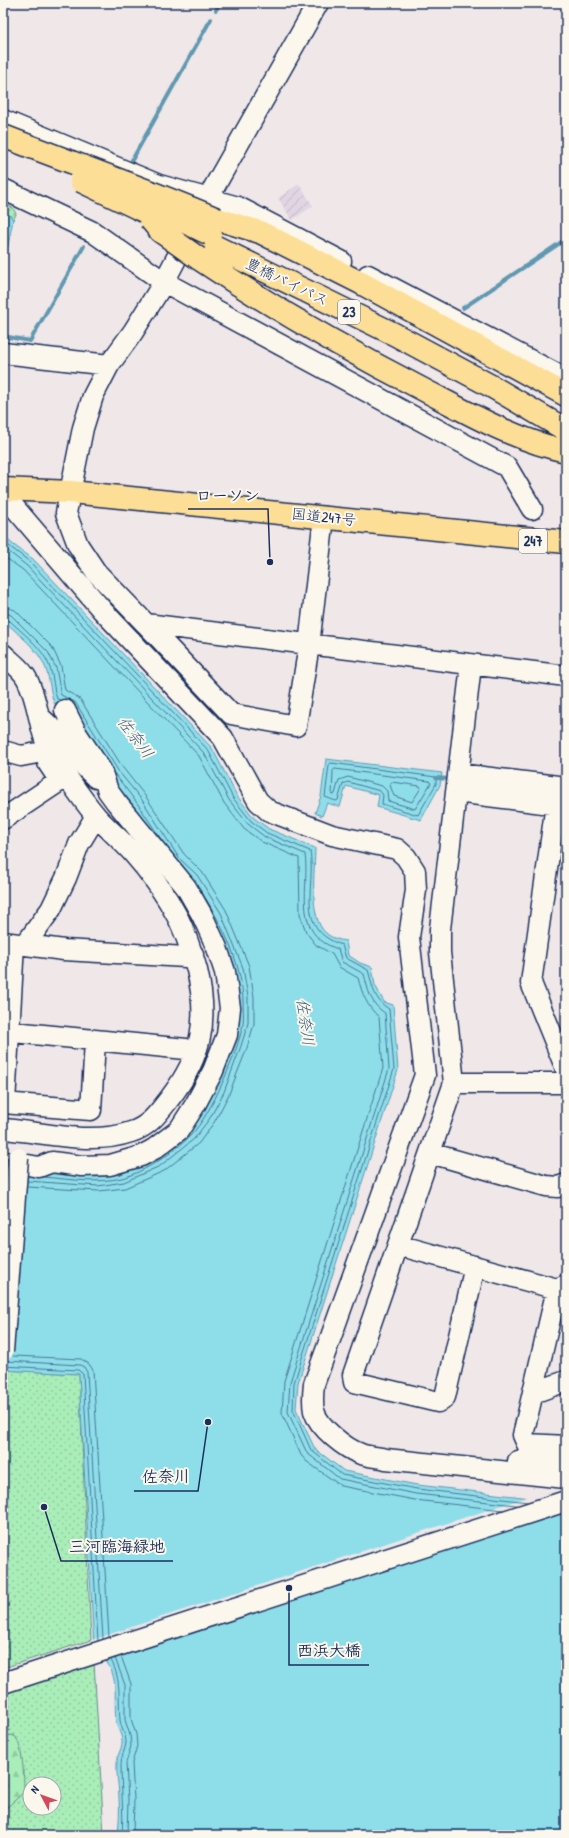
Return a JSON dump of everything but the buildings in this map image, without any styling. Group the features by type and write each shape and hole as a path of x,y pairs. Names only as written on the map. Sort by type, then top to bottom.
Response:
{"highway":[{"name":"豊橋バイパス","path":"3,137 208,238 566,420"},
{"name":"豊橋バイパス","path":"3,144 142,210 208,238"},
{"path":"208,238 260,232 361,283 566,395"},
{"path":"208,238 350,352 498,429 548,447 566,451"},
{"name":"豊橋バイパス","path":"493,382 566,430"},
{"name":"国道247号","path":"6,503 71,492 566,542"},
{"name":"国道247号","path":"501,536 566,546"}],"street":[{"path":"318,3 208,198 164,282 133,332 109,365 93,396 86,417 66,513 78,545 96,572 231,714 296,726 309,645 324,517"},
{"path":"3,120 159,185 238,207 566,379"},
{"path":"3,189 93,232 164,282 507,467 532,509"},
{"path":"3,353 109,365"},
{"path":"6,503 102,610 223,738 258,801 269,811 332,835 397,849 406,857 415,871 416,890 409,937 425,1075 314,1384 312,1399 315,1413 323,1427 339,1441 361,1454 386,1459 566,1478"},
{"path":"146,624 566,676"},
{"path":"3,654 27,677 38,715 46,752 60,781 3,819"},
{"path":"471,665 440,929 440,952 454,1083 353,1375 354,1382 438,1402 445,1397 475,1266"},
{"path":"65,710 77,734 101,770 108,791"},
{"path":"13,1155 39,1166 52,1162 82,1166 110,1164 141,1156 154,1149 179,1130 213,1071 227,1035 230,1008 225,972 217,948 202,915 186,887 108,791 66,748 46,721 38,715"},
{"path":"3,751 21,756 46,752"},
{"path":"3,1129 77,1137 100,1137 117,1136 143,1128 154,1117 182,1082 200,1039 203,1022 201,989 178,918 158,886 133,854 96,816 46,752"},
{"path":"457,783 566,787"},
{"path":"457,783 561,805 531,983 566,1069"},
{"path":"95,1041 91,1110 4,1103 6,1032 14,944 51,909 80,844 96,816"},
{"path":"14,944 64,950 189,955"},
{"path":"13,1155 68,1145 100,1137 108,1128 125,1125 140,1120 166,1090 177,1071 192,1032 194,1000 189,955"},
{"path":"6,1032 186,1049"},
{"path":"454,1083 566,1083"},
{"path":"430,1153 546,1186 558,1187 566,1184"},
{"path":"3,1351 13,1155"},
{"path":"398,1245 475,1266 562,1287 523,1435 527,1444 566,1446"},
{"path":"533,1393 566,1381"},
{"path":"386,1459 566,1462"},
{"path":"3,1684 566,1501"}],"shaded area":[{"path":"299,184 313,206 292,220 278,198"}],"green space":[{"path":"3,203 13,208 16,214 13,220 10,215 3,213"},
{"path":"3,1370 79,1374 91,1640 3,1668"},
{"path":"94,1662 104,1835 3,1835 3,1694"},
{"path":"14,1735 17,1739 21,1753 23,1776 22,1776 22,1794 3,1811 3,1736"}],"water":[{"path":"3,213 10,215 13,220 3,271"},
{"path":"3,532 11,543 33,559 212,748 237,796 254,818 269,829 315,848 314,893 320,926 330,936 346,941 348,955 360,963 372,967 375,985 384,1002 393,1005 398,1070 298,1383 296,1409 315,1449 344,1471 417,1485 566,1502 566,1835 118,1835 119,1794 117,1766 122,1741 116,1721 115,1690 112,1674 109,1665 94,1648 79,1374 3,1370 3,1170 97,1177 121,1174 155,1159 188,1133 202,1113 215,1089 239,1023 239,999 234,969 172,864 134,806 111,777 68,708 54,703 43,662 28,642 3,620"},
{"path":"326,759 442,773 440,785 421,820 377,807 379,795 346,786 340,807 327,803 322,816 315,813 321,796"}],"pier":[{"path":"530,1496 566,1500 93,1649 92,1640"}],"waterway":[{"path":"216,10 220,3"},
{"path":"132,160 211,19"},
{"path":"463,308 566,239"},
{"path":"3,336 30,341 84,246"},
{"path":"436,778 450,779"}],"place":[{"name":"ローソン","path":"270,562"},
{"name":"佐奈川","path":"208,1422"},
{"name":"三河臨海緑地","path":"44,1507"},
{"name":"西浜大橋","path":"289,1588"}]}
